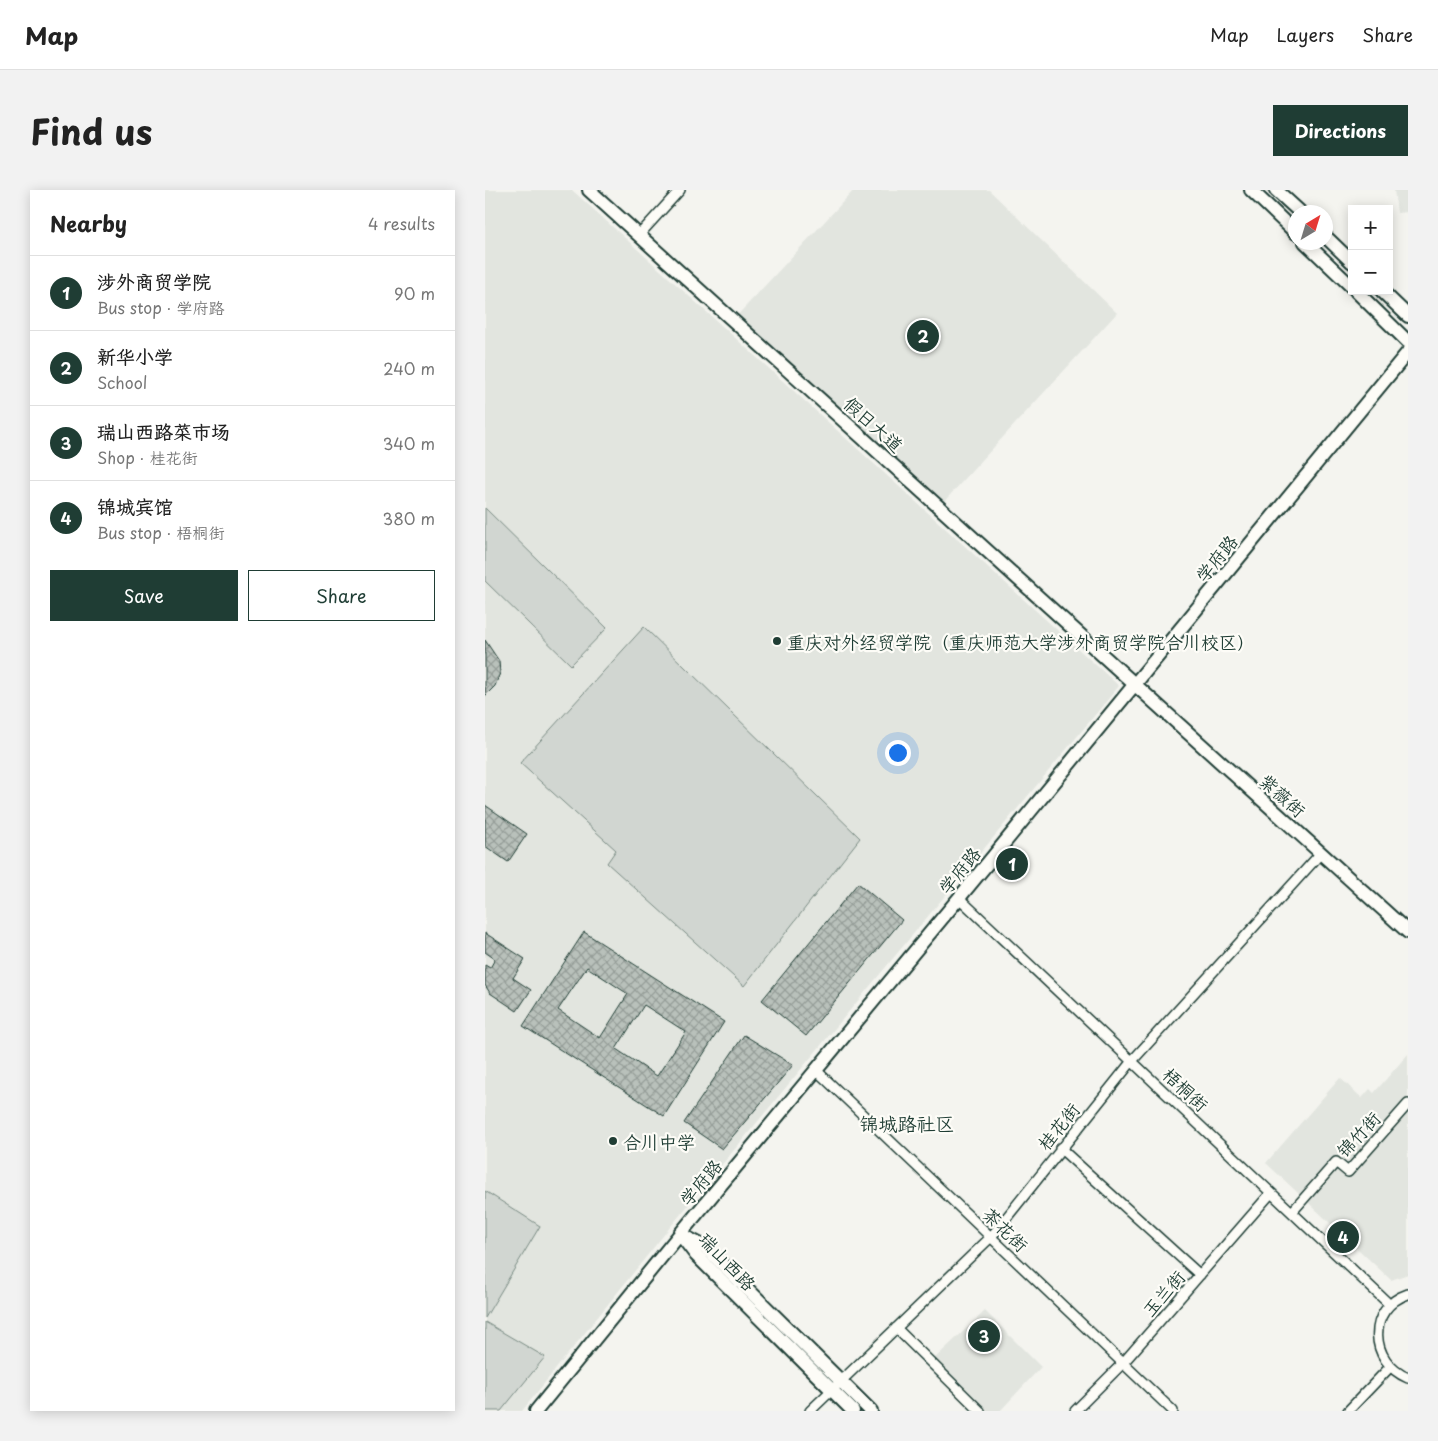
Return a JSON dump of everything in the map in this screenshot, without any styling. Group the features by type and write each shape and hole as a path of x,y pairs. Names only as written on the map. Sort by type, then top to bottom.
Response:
{"main road":[{"name":"假日大道","path":"589,190 1134,685"},
{"path":"1251,190 1288,226"},
{"path":"1276,190 1292,205"},
{"path":"1333,244 1348,258"},
{"path":"1313,250 1348,284"},
{"path":"1360,295 1408,342"},
{"path":"1386,295 1408,316"},
{"name":"学府路","path":"537,1411 680,1234 1408,352"},
{"name":"紫薇街","path":"1134,685 1408,932"},
{"name":"瑞山西路","path":"680,1234 697,1255 836,1386 871,1411"},
{"name":"瑞山西路","path":"836,1386 853,1411"}],"street":[{"path":"639,235 680,190"},
{"name":"桂花街","path":"810,1411 991,1236 1132,1061 1321,853"},
{"name":"梧桐街","path":"959,898 1390,1305"},
{"name":"茶花街","path":"816,1070 1173,1411"},
{"name":"锦竹街","path":"1292,1212 1336,1162 1349,1172 1408,1104"},
{"path":"1060,1148 1199,1275"},
{"name":"玉兰街","path":"1075,1411 1123,1363 1271,1193"},
{"path":"1408,1294 1401,1296 1390,1305 1382,1316 1378,1329 1378,1343 1382,1356 1391,1368 1408,1378"},
{"path":"897,1328 980,1411"},
{"path":"1348,1411 1391,1368"}],"shaded area":[{"name":"重庆对外经贸学院（重庆师范大学涉外商贸学院合川校区）","path":"485,190 572,190 1119,686 671,1226 522,1411 485,1411"},
{"path":"854,190 989,190 1117,313 939,507 733,320"},
{"path":"1394,190 1408,190 1408,212 1397,213"},
{"path":"485,508 607,628 571,665 485,581"},
{"path":"644,627 860,838 744,986 607,863 616,850 520,763"},
{"path":"1408,1054 1408,1274 1391,1280 1266,1163 1340,1078 1362,1098 1370,1089 1374,1093"},
{"path":"485,1191 540,1226 485,1318"},
{"path":"985,1311 1041,1367 1000,1411 980,1411 931,1362"},
{"path":"485,1322 545,1357 501,1411 485,1411"}],"building":[{"path":"485,640 499,661 500,673 495,686 485,696"},
{"path":"485,805 527,834 508,862 485,846"},
{"path":"858,883 902,920 806,1036 762,1000"},
{"path":"584,932 724,1022 664,1116 523,1026","holes":["587,967 628,994 600,1038 558,1010","644,1005 686,1032 657,1076 616,1049"]},
{"path":"485,933 525,959 513,978 531,990 517,1011 490,993 485,985 485,965 490,968 495,959 485,952"},
{"path":"744,1035 793,1065 722,1149 684,1123"}],"place":[{"name":"新华小学","path":"923,336"},
{"name":"重庆对外经贸学院（重庆师范大学涉外商贸学院合川校区）","path":"777,641"},
{"name":"涉外商贸学院","path":"1012,864"},
{"name":"合川中学","path":"613,1141"},
{"name":"锦城宾馆","path":"1343,1237"},
{"name":"瑞山西路菜市场","path":"984,1336"}],"district":[{"name":"锦城路社区","path":"907,1123"}]}
